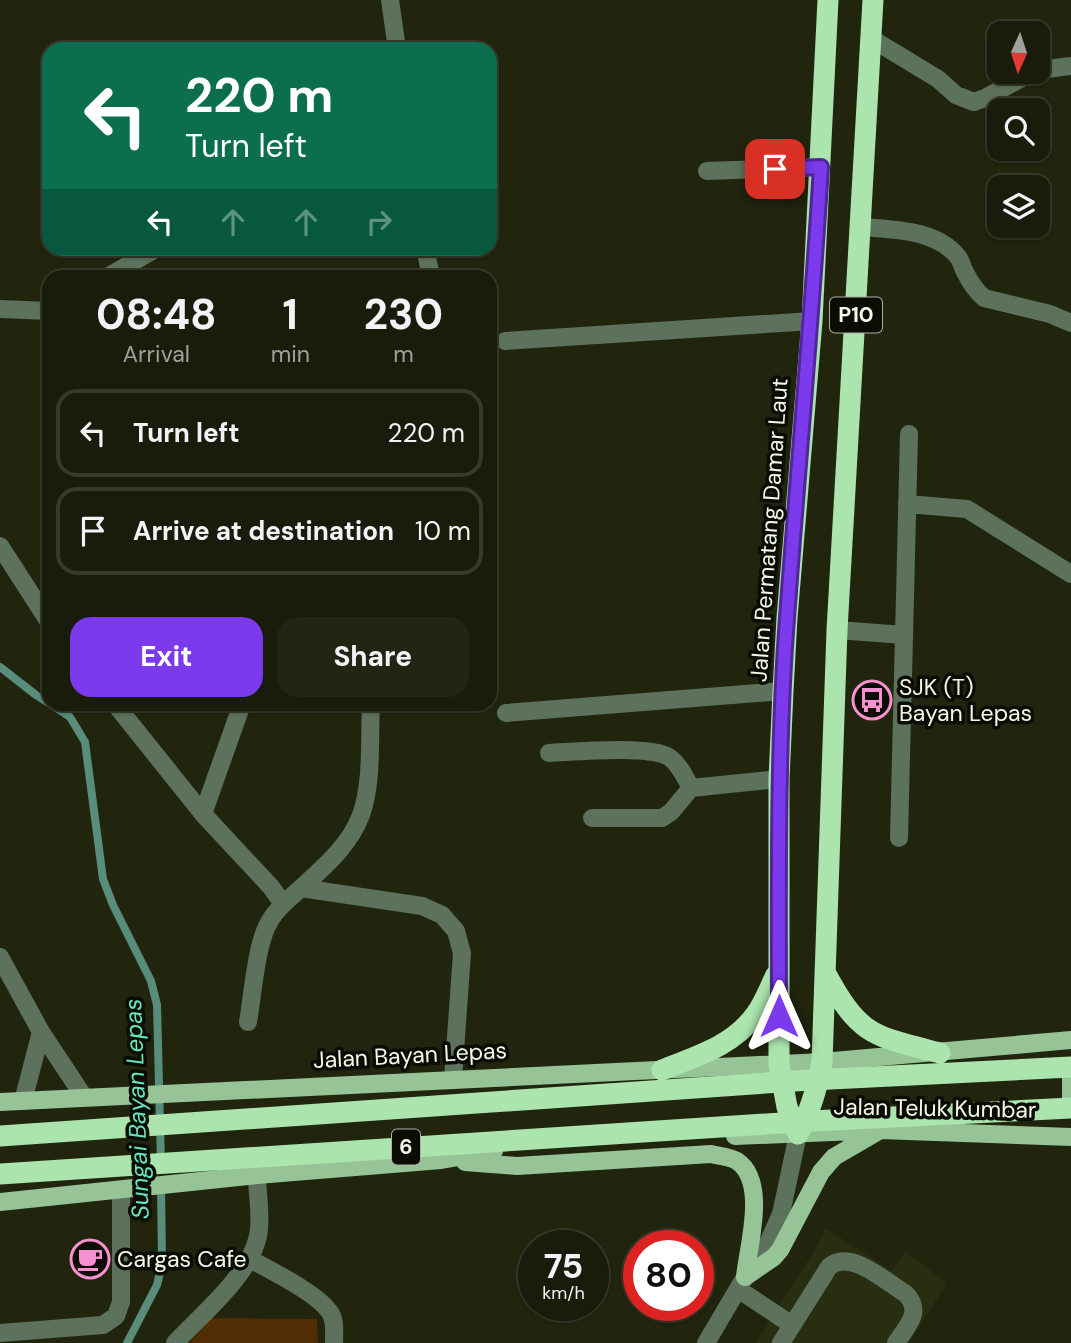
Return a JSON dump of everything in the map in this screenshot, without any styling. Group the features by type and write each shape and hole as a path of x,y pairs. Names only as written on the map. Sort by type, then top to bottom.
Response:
{"highway":[{"name":"Jalan Permatang Damar Laut","path":"779,1064 779,779 783,691 812,321 828,0"},
{"name":"P10","path":"805,1128 822,1062 837,630 873,0"},
{"path":"662,1070 714,1049 737,1035 757,1013 779,968"},
{"path":"824,970 841,1002 868,1030 888,1039 940,1052"},
{"name":"P10","path":"779,1064 787,1107 805,1128"},
{"name":"Jalan Teluk Kumbar","path":"0,1136 810,1080 1071,1070"},
{"name":"Jalan Teluk Kumbar","path":"805,1128 1071,1108"},
{"name":"6","path":"0,1174 805,1128"}],"main road":[{"name":"Jalan Teluk Kumbar","path":"822,1062 1071,1040"},
{"name":"Jalan Bayan Lepas","path":"0,1102 822,1062"},
{"path":"1071,1070 1071,1098"},
{"name":"Jalan Teluk Kumbar","path":"805,1128 1071,1137"},
{"path":"0,1202 257,1175 441,1160 479,1152 805,1128"},
{"path":"742,1283 780,1250 821,1171 834,1157 880,1130"},
{"path":"441,1160 517,1167 711,1154 736,1161 748,1172 753,1186 754,1220 742,1283"}],"street":[{"path":"390,0 396,42"},
{"path":"872,39 937,79 963,99 974,102 1011,84"},
{"path":"1050,69 1071,66"},
{"path":"707,171 821,167"},
{"path":"861,228 898,230 927,236 948,246 984,298 1050,314 1071,323"},
{"path":"119,270 143,256"},
{"path":"0,309 42,311"},
{"path":"505,341 812,321"},
{"path":"900,838 909,434"},
{"path":"907,504 967,509 1071,574"},
{"path":"0,545 42,611"},
{"path":"837,630 904,635"},
{"path":"506,713 783,691"},
{"path":"121,711 203,814 263,878 283,904"},
{"path":"203,814 240,711"},
{"path":"248,1022 262,938 270,919 340,850 354,832 362,814 367,792 371,711"},
{"path":"549,753 641,751 668,756 680,768 691,788"},
{"path":"592,818 662,818 671,812 691,788 779,779"},
{"path":"301,888 422,906 442,915 456,931 462,953 453,1079"},
{"path":"0,957 41,1032 83,1097"},
{"path":"23,1101 41,1032"},
{"path":"706,1343 764,1252 781,1214 805,1128"},
{"path":"175,1343 250,1259 259,1234 257,1175"},
{"path":"0,1333 103,1325 117,1317 121,1302 121,1190"},
{"path":"250,1259 313,1297 330,1311 334,1321 334,1343"},
{"path":"781,1343 829,1267 835,1261 844,1260 855,1262 906,1294 912,1301 915,1309 912,1317 896,1343"},
{"path":"742,1283 792,1325"}],"shaded area":[{"path":"825,1228 892,1271 905,1251 947,1283 909,1343 755,1343 817,1246"},
{"path":"211,1318 317,1319 318,1343 189,1343"}],"waterway":[{"name":"Sungai Bayan Lepas","path":"0,667 42,699"},
{"name":"Sungai Bayan Lepas","path":"61,711 70,717 85,742 103,879 151,981 157,1005 161,1164"},
{"name":"Sungai Bayan Lepas","path":"127,1343 157,1285 162,1264 161,1184"}],"place":[{"name":"SJK (T) Bayan Lepas","path":"872,700"},
{"name":"Cargas Cafe","path":"90,1259"}],"route":[{"path":"775,169 821,167 812,321 783,691 779,779 779,1016"}]}
